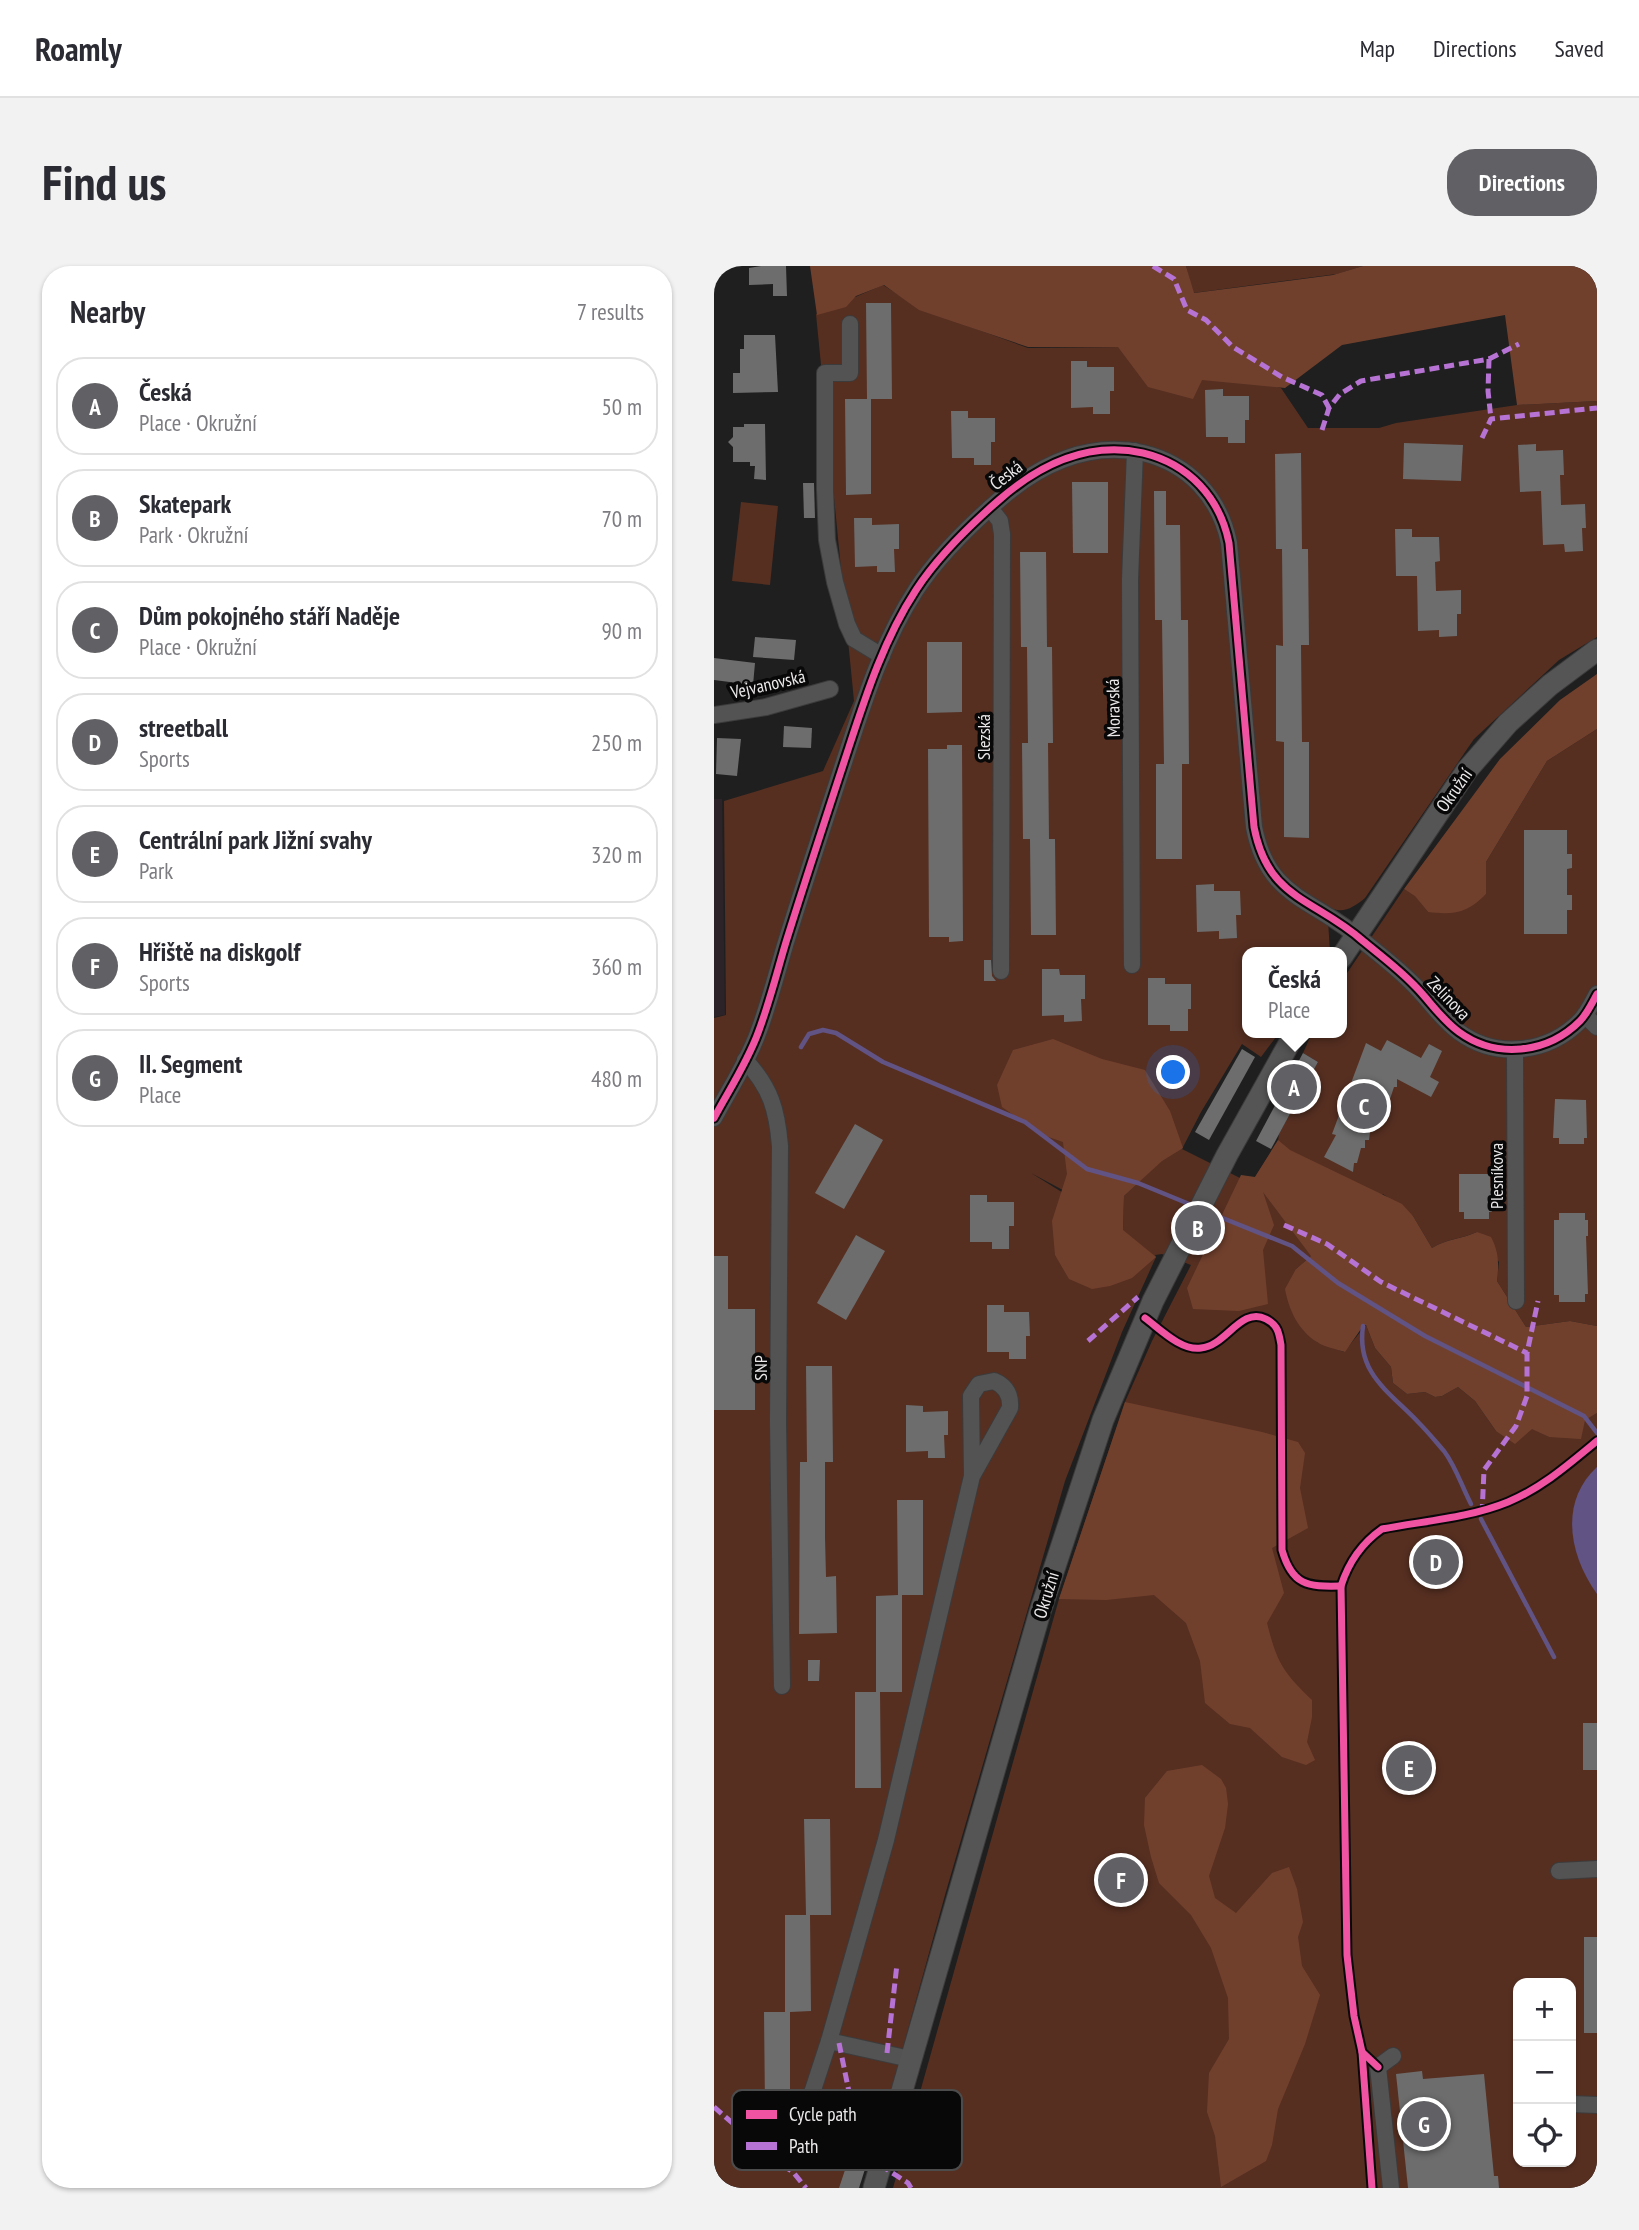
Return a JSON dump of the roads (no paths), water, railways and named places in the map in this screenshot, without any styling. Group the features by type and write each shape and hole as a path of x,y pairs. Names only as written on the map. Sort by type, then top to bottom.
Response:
{"street":[{"path":"850,324 850,373 825,373 827,540 835,582 850,634 859,645 882,656"},
{"name":"Česká","path":"714,1118 758,1035 869,685 903,612 930,570 961,535 1018,484 1048,464 1094,451 1135,451 1155,456 1181,468 1210,496 1222,516 1229,543 1254,827 1263,860 1275,880 1356,934"},
{"name":"Moravská","path":"1132,965 1130,580 1135,451"},
{"name":"Slezská","path":"990,508 1000,521 1002,534 1002,971"},
{"name":"Okružní","path":"1347,948 1467,770 1508,723 1550,685 1597,650"},
{"name":"Vejvanovská","path":"714,715 766,707 830,689"},
{"name":"Zelinova","path":"1356,934 1415,985 1443,1019 1461,1034 1491,1047 1515,1050 1547,1044 1573,1027 1585,1015 1597,994"},
{"path":"1585,1015 1597,1027"},
{"name":"Okružní","path":"901,2090 1060,1550 1103,1420 1159,1289 1227,1155 1292,1038"},
{"name":"Plesníkova","path":"1515,1050 1516,1301"},
{"name":"SNP","path":"745,1060 757,1073 770,1096 777,1115 780,1146 778,1422 782,1686"},
{"path":"813,2090 830,2041 886,1840 972,1476 971,1396 979,1384 994,1381 1007,1391 1010,1408 972,1476"},
{"path":"1559,1871 1597,1869"},
{"path":"830,2041 910,2059"},
{"path":"1391,2188 1378,2067 1393,2056"},
{"path":"1576,2104 1597,2105"},
{"name":"Okružní","path":"874,2188 879,2170"}],"waterway":[{"path":"801,1047 809,1034 823,1030 836,1033 883,1062 1025,1122 1087,1169 1138,1183 1194,1206"},
{"path":"1205,1211 1292,1246 1338,1283 1425,1336 1584,1416 1597,1433"},
{"path":"1363,1326 1362,1343 1370,1370 1444,1451 1471,1504"},
{"path":"1481,1519 1554,1657"}],"place":[{"name":"Česká","path":"1294,1087"},
{"name":"Dům pokojného stáří Naděje","path":"1364,1106"},
{"name":"Skatepark","path":"1198,1228"},
{"name":"streetball","path":"1436,1562"},
{"name":"Centrální park Jižní svahy","path":"1409,1768"},
{"name":"Hřiště na diskgolf","path":"1121,1880"},
{"name":"II. Segment","path":"1424,2124"}]}
